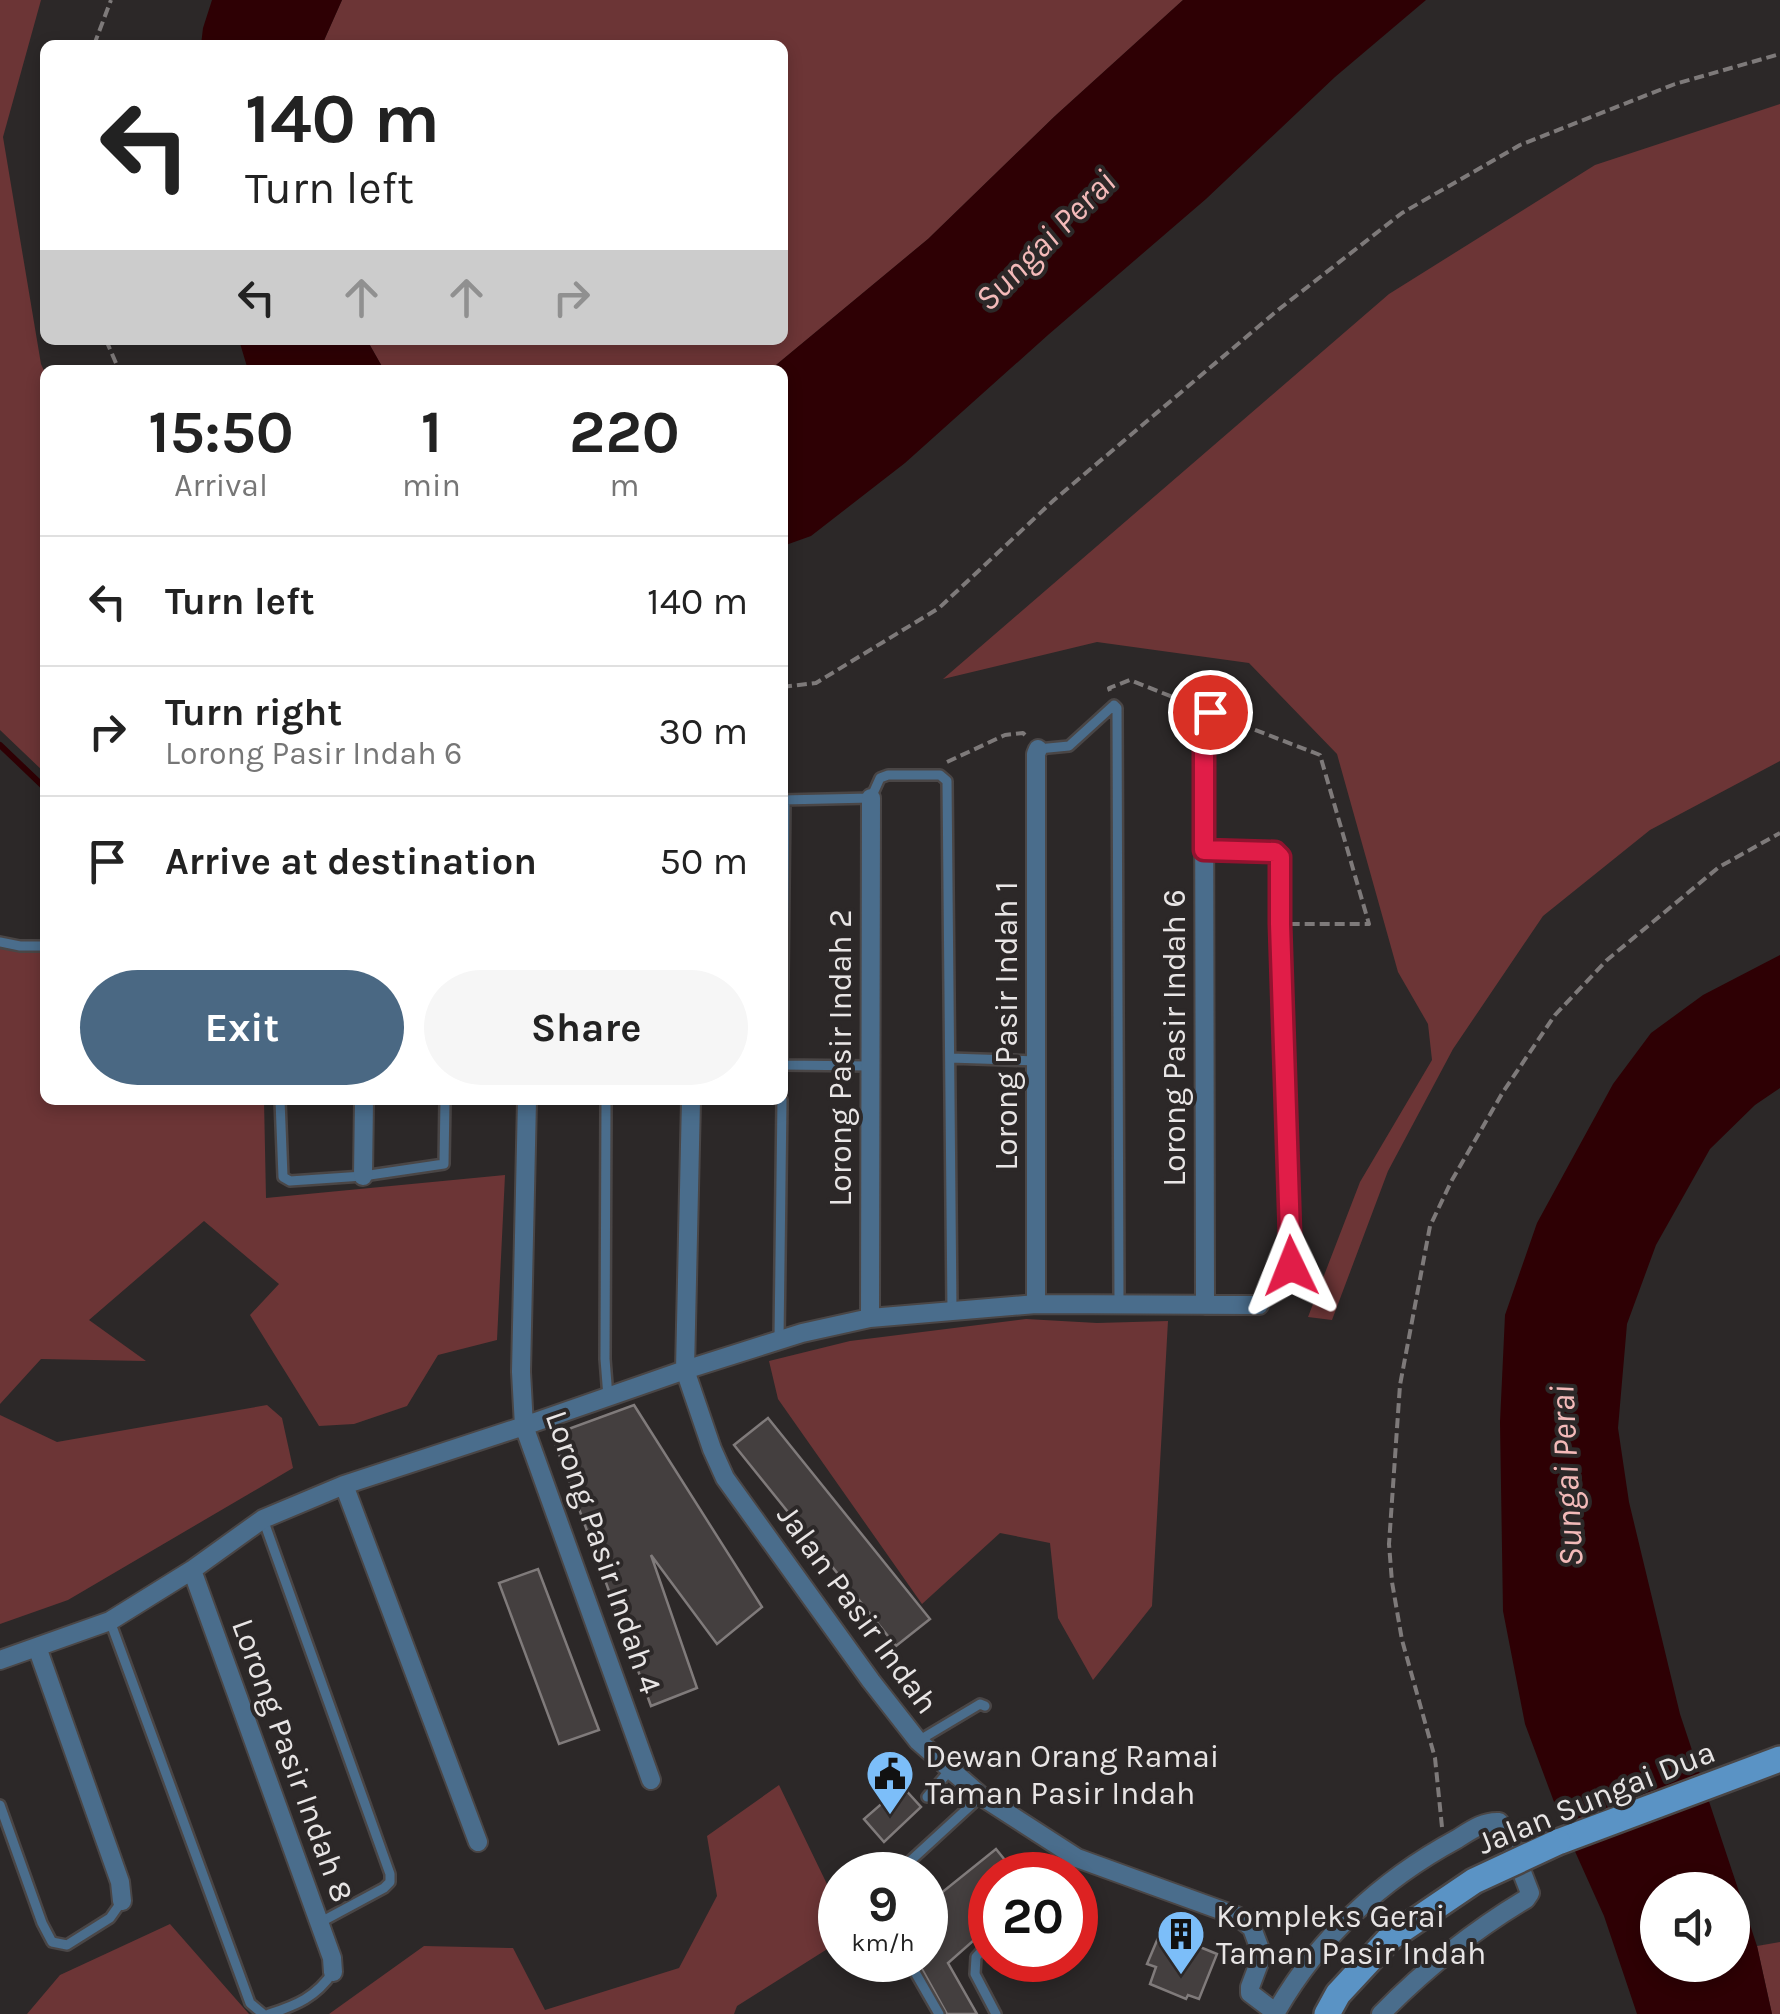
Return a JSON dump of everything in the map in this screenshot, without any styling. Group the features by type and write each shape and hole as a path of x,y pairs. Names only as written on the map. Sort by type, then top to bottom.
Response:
{"main road":[{"name":"Jalan Sungai Dua","path":"1327,2014 1338,1994 1390,1938 1474,1881 1558,1842 1780,1759"}],"street":[{"name":"Lorong Pasir Indah 6","path":"1204,1305 1204,726 1210,712"},
{"name":"Lorong Pasir Indah 1","path":"1036,1304 1038,749"},
{"name":"Lorong Pasir Indah 2","path":"870,1318 871,798"},
{"path":"363,1176 364,1105"},
{"name":"Lorong Pasir Indah 4","path":"527,1105 520,1372 524,1426 651,1780"},
{"name":"Jalan Pasir Indah","path":"690,1105 685,1370 724,1478 918,1741 981,1796 1068,1852"},
{"path":"0,1660 110,1621 192,1570 263,1519 344,1485 780,1339 870,1318 1036,1304 1260,1305"},
{"path":"344,1485 478,1842"},
{"name":"Lorong Pasir Indah 8","path":"192,1570 332,1958 333,1972"},
{"path":"37,1647 120,1882 122,1901"},
{"path":"1275,2013 1314,1954 1345,1920 1387,1884 1442,1846 1488,1821 1499,1822 1530,1893 1419,1976 1382,2014"},
{"name":"Jalan Pasir Indah","path":"1098,1866 1238,1916 1252,1928 1262,1955 1250,1993 1275,2013"}],"lane":[{"path":"1038,749 1069,746 1114,705 1118,708 1118,1304"},
{"path":"788,800 871,798 880,778 888,775 940,775 947,780 952,1311"},
{"path":"1204,850 1275,852 1280,857 1291,1266 1271,1300 1260,1305"},
{"path":"0,942 40,946"},
{"path":"950,1058 1036,1061"},
{"path":"788,1064 870,1066"},
{"path":"280,1105 284,1179 290,1181 363,1176 444,1164 446,1105"},
{"path":"606,1105 608,1397"},
{"path":"780,1339 782,1105"},
{"path":"263,1519 390,1874 390,1882 384,1888 319,1922"},
{"path":"110,1621 250,2003 266,2014 296,2005 323,1987 333,1972"},
{"path":"918,1741 980,1704 985,1706"},
{"path":"927,1797 952,1768"},
{"path":"920,1852 981,1796"},
{"path":"0,1805 5,1833 52,1942 68,1945 110,1918 122,1901"},
{"path":"920,1982 938,2014"},
{"path":"979,1982 996,2014"}],"path":[{"path":"96,40 110,0"},
{"path":"788,686 816,683 939,608 1069,487 1278,310 1402,213 1520,145 1676,84 1780,54"},
{"path":"1114,705 1109,688 1130,680 1320,755 1369,924 1280,924"},
{"path":"940,775 948,762 1005,735 1023,733 1038,749"},
{"path":"1442,1846 1435,1758 1402,1640 1388,1544 1400,1386 1430,1226 1503,1092 1555,1015 1607,960 1706,877 1780,833"}],"shaded area":[{"path":"0,0 41,0 3,137 41,365 40,768 0,730"},
{"path":"342,0 1183,0 928,239 776,365 381,365 370,345 788,345 788,40 324,40"},
{"path":"1780,104 1780,761 1650,830 1543,916 1453,1049 1388,1171 1332,1320 1308,1317 1360,1182 1432,1060 1428,1024 1398,972 1337,754 1249,663 1097,642 943,679 1389,294 1595,165"},
{"path":"0,945 40,948 40,1105 264,1105 266,1198 505,1175 497,1340 438,1355 407,1406 354,1424 319,1426 250,1315 279,1284 204,1221 89,1320 146,1361 41,1359 0,1404"},
{"path":"1026,1319 1168,1321 1152,1606 1093,1680 1058,1618 1050,1543 1000,1533 922,1604 778,1399 769,1361 850,1341"},
{"path":"267,1405 282,1418 293,1468 68,1600 0,1624 0,1415 57,1442"},
{"path":"779,1785 818,1866 818,1955 737,2006 734,2014 329,2014 424,1946 513,1948 545,2010 679,1968 717,1896 707,1836"},
{"path":"170,1924 249,2014 27,2014 60,1975"},
{"path":"1780,1942 1780,2014 1772,2014 1757,1946"}],"water":[{"path":"212,0 342,0 324,40 202,40"},
{"name":"Sungai Perai","path":"1183,0 1426,0 905,463 811,536 788,544 788,365 776,365 928,239"},
{"path":"240,345 370,345 381,365 246,365"},
{"name":"Sungai Perai","path":"1780,955 1780,1088 1755,1105 1710,1149 1656,1245 1627,1324 1618,1428 1629,1502 1680,1714 1732,1872 1640,1872 1640,1982 1750,1982 1750,1925 1772,2014 1637,2014 1604,1916 1560,1818 1525,1724 1503,1611 1500,1422 1505,1315 1537,1223 1613,1084 1651,1033 1703,995"}],"building":[{"path":"634,1405 762,1607 717,1644 651,1555 697,1688 651,1706 552,1435"},
{"path":"768,1418 930,1619 896,1646 734,1445"},
{"path":"538,1569 599,1730 559,1744 499,1583"},
{"name":"Dewan Orang Ramai Taman Pasir Indah","path":"902,1786 921,1807 884,1842 864,1819"},
{"path":"968,1871 968,1945 948,1963 948,1888"},
{"name":"Kompleks Gerai Taman Pasir Indah","path":"1161,1931 1217,1954 1199,1999 1188,1995 1186,1999 1150,1984 1156,1967 1147,1964"},
{"path":"948,1963 977,2014 947,2014 929,1982 948,1982"}],"waterway":[{"path":"0,745 40,783"}],"place":[{"name":"Dewan Orang Ramai Taman Pasir Indah","path":"890,1816"},
{"name":"Kompleks Gerai Taman Pasir Indah","path":"1181,1976"}],"route":[{"path":"1210,712 1204,726 1204,850 1275,852 1280,857 1291,1266"}]}
